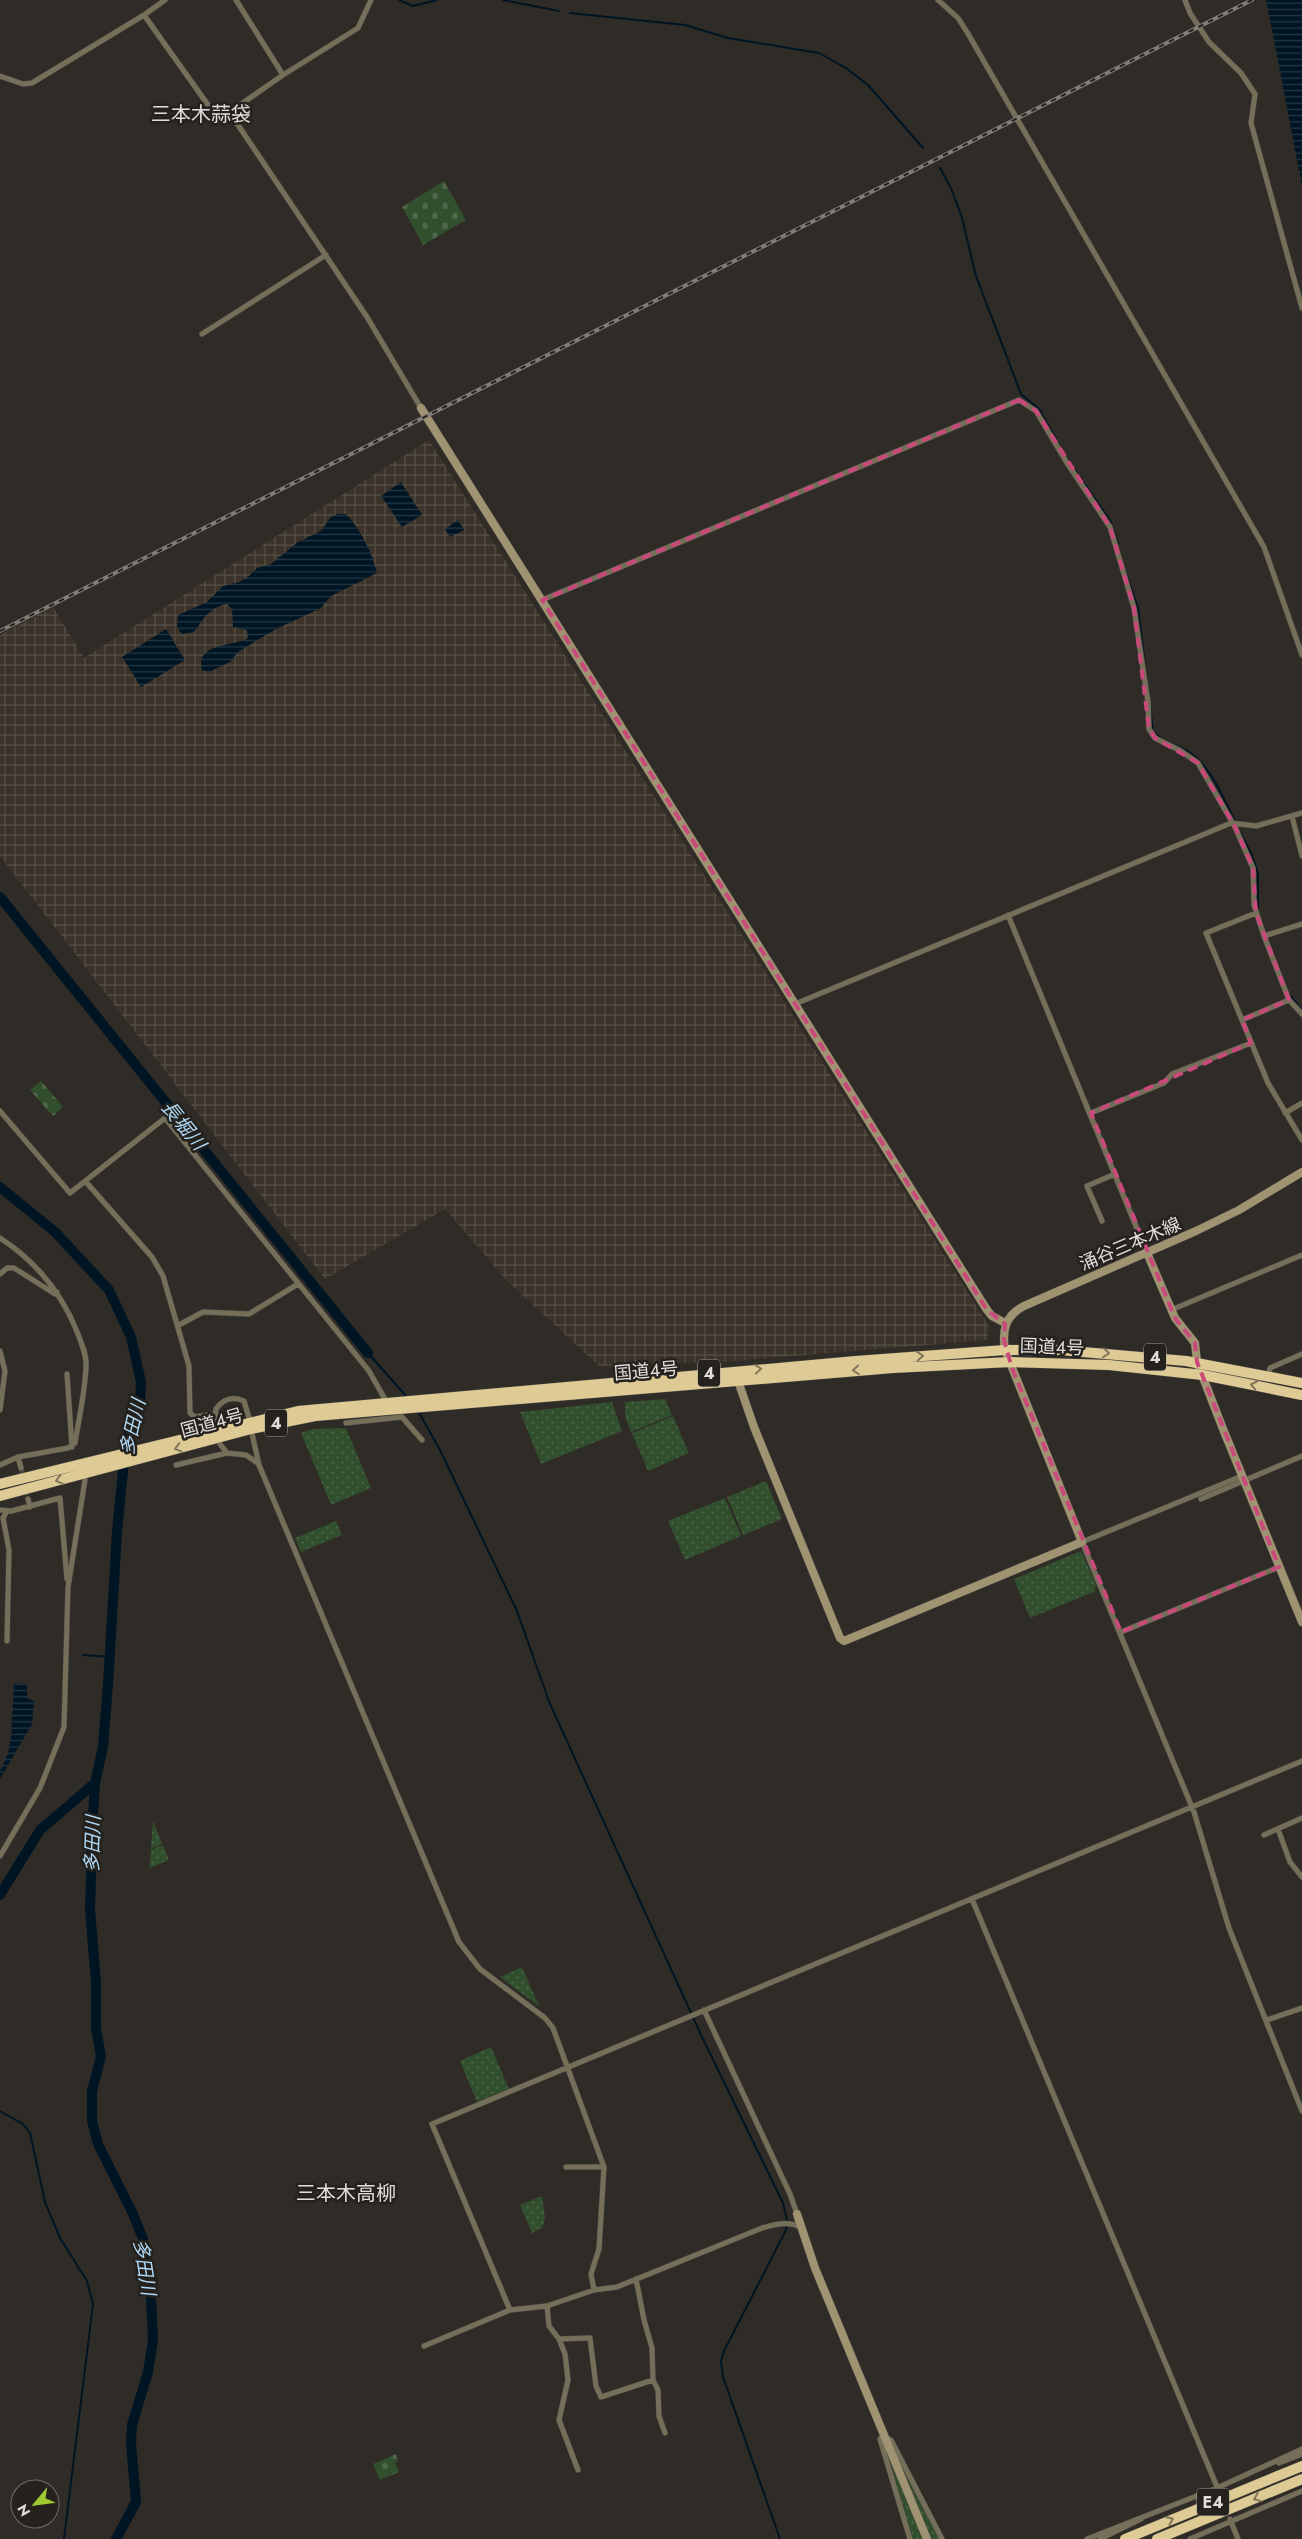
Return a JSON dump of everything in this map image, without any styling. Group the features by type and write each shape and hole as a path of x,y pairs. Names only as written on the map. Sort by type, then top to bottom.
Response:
{"highway":[{"name":"国道4号","path":"0,1496 105,1463 251,1425 298,1410 390,1407 416,1403 1005,1350 1096,1352 1197,1362 1302,1383"},
{"name":"国道4号","path":"737,1375 1010,1362 1108,1365 1203,1375 1302,1395"},
{"name":"国道4号","path":"0,1484 105,1463"},
{"name":"E4","path":"1125,2539 1302,2466"},
{"name":"E4","path":"1157,2539 1302,2479"}],"street":[{"path":"0,76 23,84 32,83 144,15 165,0"},
{"path":"236,0 283,75"},
{"path":"144,15 218,119 358,28 371,0"},
{"path":"938,0 958,18 972,40 1264,546 1302,655"},
{"path":"1185,0 1190,13 1209,42 1241,73 1255,94 1251,123 1302,308"},
{"path":"234,109 232,116 236,124 326,255 987,1310 992,1316 1005,1324 1005,1350 1192,1807 1229,1928 1302,2111"},
{"path":"202,334 326,255"},
{"path":"542,600 1019,400 1036,411 1067,463 1112,531 1118,558 1134,608 1148,702 1149,729 1155,738 1181,751 1202,768 1247,851 1253,868 1256,913 1289,1000 1302,1014"},
{"path":"795,1004 1231,823 1256,826 1302,813"},
{"path":"1292,816 1302,853"},
{"path":"1256,913 1206,934 1268,1083 1302,1140"},
{"path":"1008,915 1171,1310 1179,1324 1192,1337 1197,1362 1302,1622"},
{"path":"1265,936 1302,924"},
{"path":"1242,1020 1289,1000"},
{"path":"1091,1113 1164,1083 1172,1074 1251,1043"},
{"path":"1286,1113 1302,1103"},
{"path":"0,1111 70,1193 165,1118 369,1371 390,1407 405,1419 422,1440"},
{"name":"涌谷三本木線","path":"1005,1324 1013,1313 1024,1306 1221,1220 1302,1172"},
{"path":"1102,1221 1087,1186 1115,1174"},
{"path":"86,1182 152,1257 163,1276 190,1366 190,1413 195,1417 215,1414"},
{"path":"0,1238 29,1259 57,1292 70,1315 86,1358 75,1443 72,1447 18,1457 0,1465"},
{"path":"1171,1310 1302,1254"},
{"path":"0,1274 7,1268 14,1268 55,1294 57,1292"},
{"path":"179,1325 204,1312 249,1314 298,1284"},
{"path":"0,1351 5,1371 0,1410"},
{"path":"1268,1375 1270,1368 1302,1354"},
{"path":"67,1374 72,1447"},
{"path":"737,1375 757,1435 841,1640 1082,1542 1302,1456"},
{"path":"215,1423 216,1409 224,1400 238,1399 244,1401 248,1408 259,1465 458,1942 480,1969 550,2023 604,2167 599,2248 591,2274 594,2290"},
{"path":"346,1423 390,1407"},
{"path":"220,1444 227,1453"},
{"path":"176,1465 239,1452 254,1459 259,1465"},
{"path":"18,1457 21,1468"},
{"path":"1201,1499 1243,1479"},
{"path":"68,1587 85,1480"},
{"path":"28,1498 30,1507"},
{"path":"0,1510 7,1511 30,1507 60,1498 68,1587 64,1727 40,1788 0,1856"},
{"path":"7,1511 3,1518 10,1550 8,1640"},
{"path":"1121,1632 1279,1567"},
{"path":"510,2310 432,2124 1302,1761"},
{"path":"1264,1835 1302,1818"},
{"path":"1278,1829 1290,1862 1302,1877"},
{"path":"972,1899 1220,2494"},
{"path":"1267,2020 1302,2008"},
{"path":"704,2010 797,2214 815,2268 927,2539"},
{"path":"566,2166 604,2167"},
{"path":"424,2346 510,2310 546,2306 594,2290 617,2287 762,2228 782,2223 792,2223 801,2227"},
{"path":"636,2279 652,2348 653,2380 658,2390 659,2416 665,2433"},
{"path":"546,2306 549,2326 559,2339 565,2354 568,2380 559,2420 578,2470"},
{"path":"559,2339 590,2338 596,2386 601,2397 653,2380"},
{"path":"883,2436 880,2439 910,2539"},
{"path":"883,2436 891,2440 942,2539"},
{"path":"1087,2539 1125,2522 1146,2516 1217,2488 1302,2449"},
{"path":"1268,2466 1302,2454"},
{"path":"1190,2539 1302,2492"},
{"path":"1104,2538 1146,2516"},
{"path":"1231,2521 1238,2539"}],"highlighted area":[{"path":"1019,400 1036,411 1110,527 1134,608 1149,729 1155,738 1198,763 1235,827 1253,868 1256,913 1289,1000 1242,1020 1251,1043 1091,1113 1175,1318 1195,1343 1197,1362 1279,1567 1121,1632 1012,1368 1004,1340 1005,1324 987,1310 542,600"}],"shaded area":[{"path":"429,440 989,1326 988,1340 733,1361 599,1366 507,1281 445,1209 325,1279 0,856 0,635 53,607 84,658"}],"green space":[{"path":"444,181 466,220 423,245 402,207"},
{"path":"41,1081 63,1107 53,1116 30,1090"},
{"path":"665,1399 672,1415 631,1432 625,1416 625,1402"},
{"path":"612,1402 622,1431 541,1464 520,1412"},
{"path":"673,1416 689,1453 648,1471 632,1433"},
{"path":"346,1428 371,1488 331,1505 301,1433 313,1429"},
{"path":"766,1481 782,1519 743,1535 727,1497"},
{"path":"725,1498 741,1536 685,1560 668,1521"},
{"path":"336,1521 342,1535 301,1552 295,1538"},
{"path":"1081,1551 1097,1587 1094,1588 1096,1591 1030,1618 1014,1579"},
{"path":"153,1821 162,1844 151,1849"},
{"path":"163,1845 169,1860 150,1868 151,1850"},
{"path":"522,1967 539,2006 500,1977"},
{"path":"491,2047 509,2089 477,2102 460,2061"},
{"path":"542,2196 545,2218 542,2228 532,2233 520,2205"},
{"path":"891,2445 939,2539 931,2539"},
{"path":"885,2448 923,2539 913,2539"},
{"path":"396,2454 398,2461 395,2463 399,2472 380,2480 373,2464"}],"water":[{"path":"1266,0 1302,0 1302,186 1269,14"},
{"path":"401,482 422,515 402,527 381,496"},
{"path":"337,514 346,514 361,534 369,549 377,573 331,596 321,608 276,629 238,652 230,662 209,672 202,670 201,661 209,650 248,638 247,630 233,627 232,609 227,604 211,611 194,632 182,634 177,627 178,615 207,602 223,586 239,582 248,577 257,568 271,564 298,542 321,531 330,518"},
{"path":"458,520 464,530 450,537 445,529"},
{"path":"166,629 185,660 141,687 122,657"},
{"path":"14,1683 27,1684 27,1698 34,1701 32,1724 0,1779 0,1771 8,1754 11,1738"}],"waterway":[{"path":"399,0 413,6 437,0"},
{"path":"503,0 559,11"},
{"path":"570,13 685,25 728,38 819,53 846,68 868,85 923,148"},
{"path":"940,168 951,188 962,218 976,276 1021,394 1039,409 1056,439"},
{"path":"1064,454 1111,522 1118,544"},
{"path":"1125,570 1138,608 1153,731 1161,738 1188,752 1200,761 1217,785 1235,821"},
{"path":"1240,832 1251,853 1258,873 1258,910"},
{"name":"長堀川","path":"0,897 368,1353"},
{"path":"1289,994 1302,1010"},
{"name":"多田川","path":"0,1187 55,1232 109,1290 131,1337 141,1382 140,1405 126,1440 117,1532 103,1747 95,1783 90,1909 96,1983 96,2029 101,2056 92,2091 92,2121 98,2144 133,2214 143,2239 144,2263 151,2298 153,2340 148,2372 132,2425 131,2443 136,2502 116,2539"},
{"path":"368,1353 407,1397"},
{"path":"418,1411 440,1450 517,1611 550,1704 702,2037 783,2203 787,2220 786,2230 724,2351 721,2361 723,2377 780,2539"},
{"path":"83,1655 110,1657"},
{"path":"0,1895 40,1830 95,1783"},
{"path":"0,2111 23,2124 30,2133 45,2202 60,2238 87,2281 93,2304 64,2539"}],"tunnel":[{"path":"21,1468 28,1499"}],"railway":[{"path":"0,631 1252,0"}],"district":[{"name":"三本木蒜袋","path":"201,114"},
{"name":"三本木高柳","path":"346,2193"}]}
